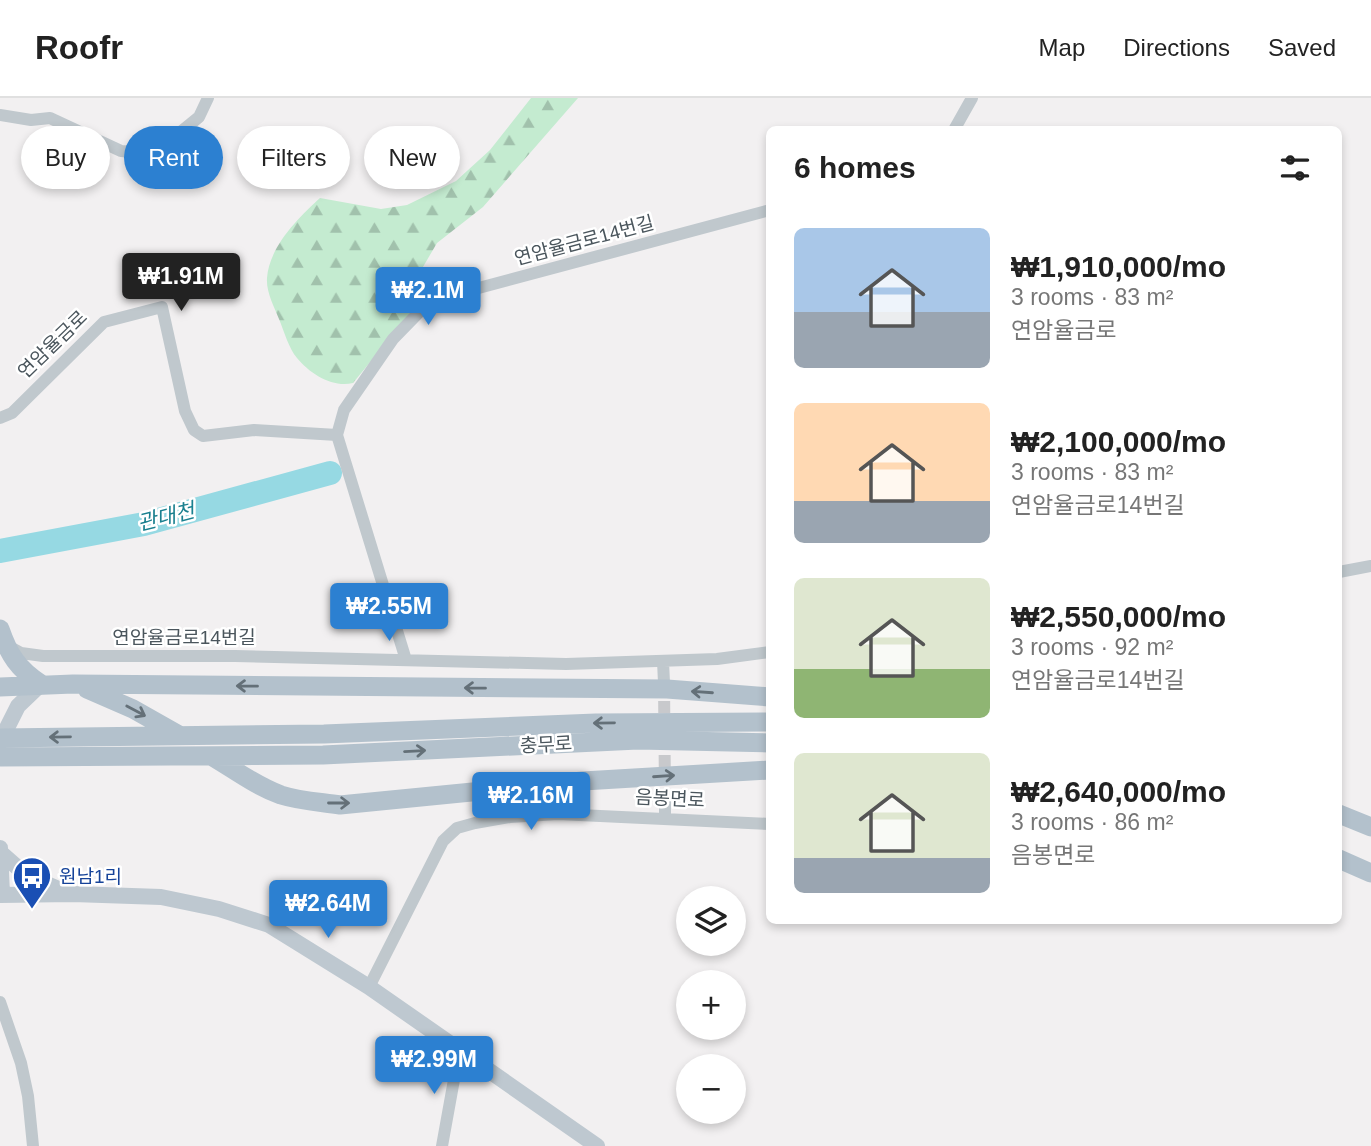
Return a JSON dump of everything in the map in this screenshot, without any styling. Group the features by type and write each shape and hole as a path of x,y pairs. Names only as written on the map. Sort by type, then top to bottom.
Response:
{"main road":[{"path":"2,637 12,660 24,673 41,684"},
{"path":"73,684 110,698 154,720 259,785 282,795 308,801 340,804 583,782 766,770"},
{"path":"0,687 73,684 667,690 766,697"},
{"name":"충무로","path":"0,740 324,734 596,723 766,722"},
{"name":"충무로","path":"0,757 323,755 638,740 766,743"},
{"path":"1342,815 1371,827"},
{"path":"1342,860 1371,873"}],"street":[{"path":"0,115 31,120 50,118 121,151 144,153 172,139 199,117 208,98"},
{"path":"956,126 972,98"},
{"name":"연암율금로14번길","path":"337,436 344,410 393,340 430,301 766,211"},
{"name":"연암율금로","path":"0,418 12,413 104,322 162,307 185,411 194,430 203,436 254,430 337,436"},
{"path":"337,436 406,660"},
{"path":"1342,571 1371,566"},
{"name":"연암율금로14번길","path":"2,637 21,653 43,656 235,656 566,664 717,659 766,653"},
{"path":"663,661 664,683"},
{"path":"0,740 18,706 41,684"},
{"path":"665,795 665,818"},
{"name":"음봉면로","path":"369,987 443,841 457,828 510,817 558,814 766,824"},
{"path":"0,844 1,896 73,894 161,897 219,909 269,925 369,987 597,1146"},
{"path":"1,853 26,875 73,894"},
{"path":"0,1002 29,1096 33,1146"},
{"path":"442,1146 459,1052"}],"green space":[{"path":"531,98 578,98 483,207 437,243 420,272 416,306 353,383 330,382 308,369 289,345 267,283 273,255 286,233 320,198 381,209 407,205 440,189 460,189 460,177 490,150"}],"waterway":[{"name":"관대천","path":"0,551 144,524 330,473"}],"tunnel":[{"path":"664,683 665,795"}],"place":[{"name":"원남1리","path":"32,910"}]}
